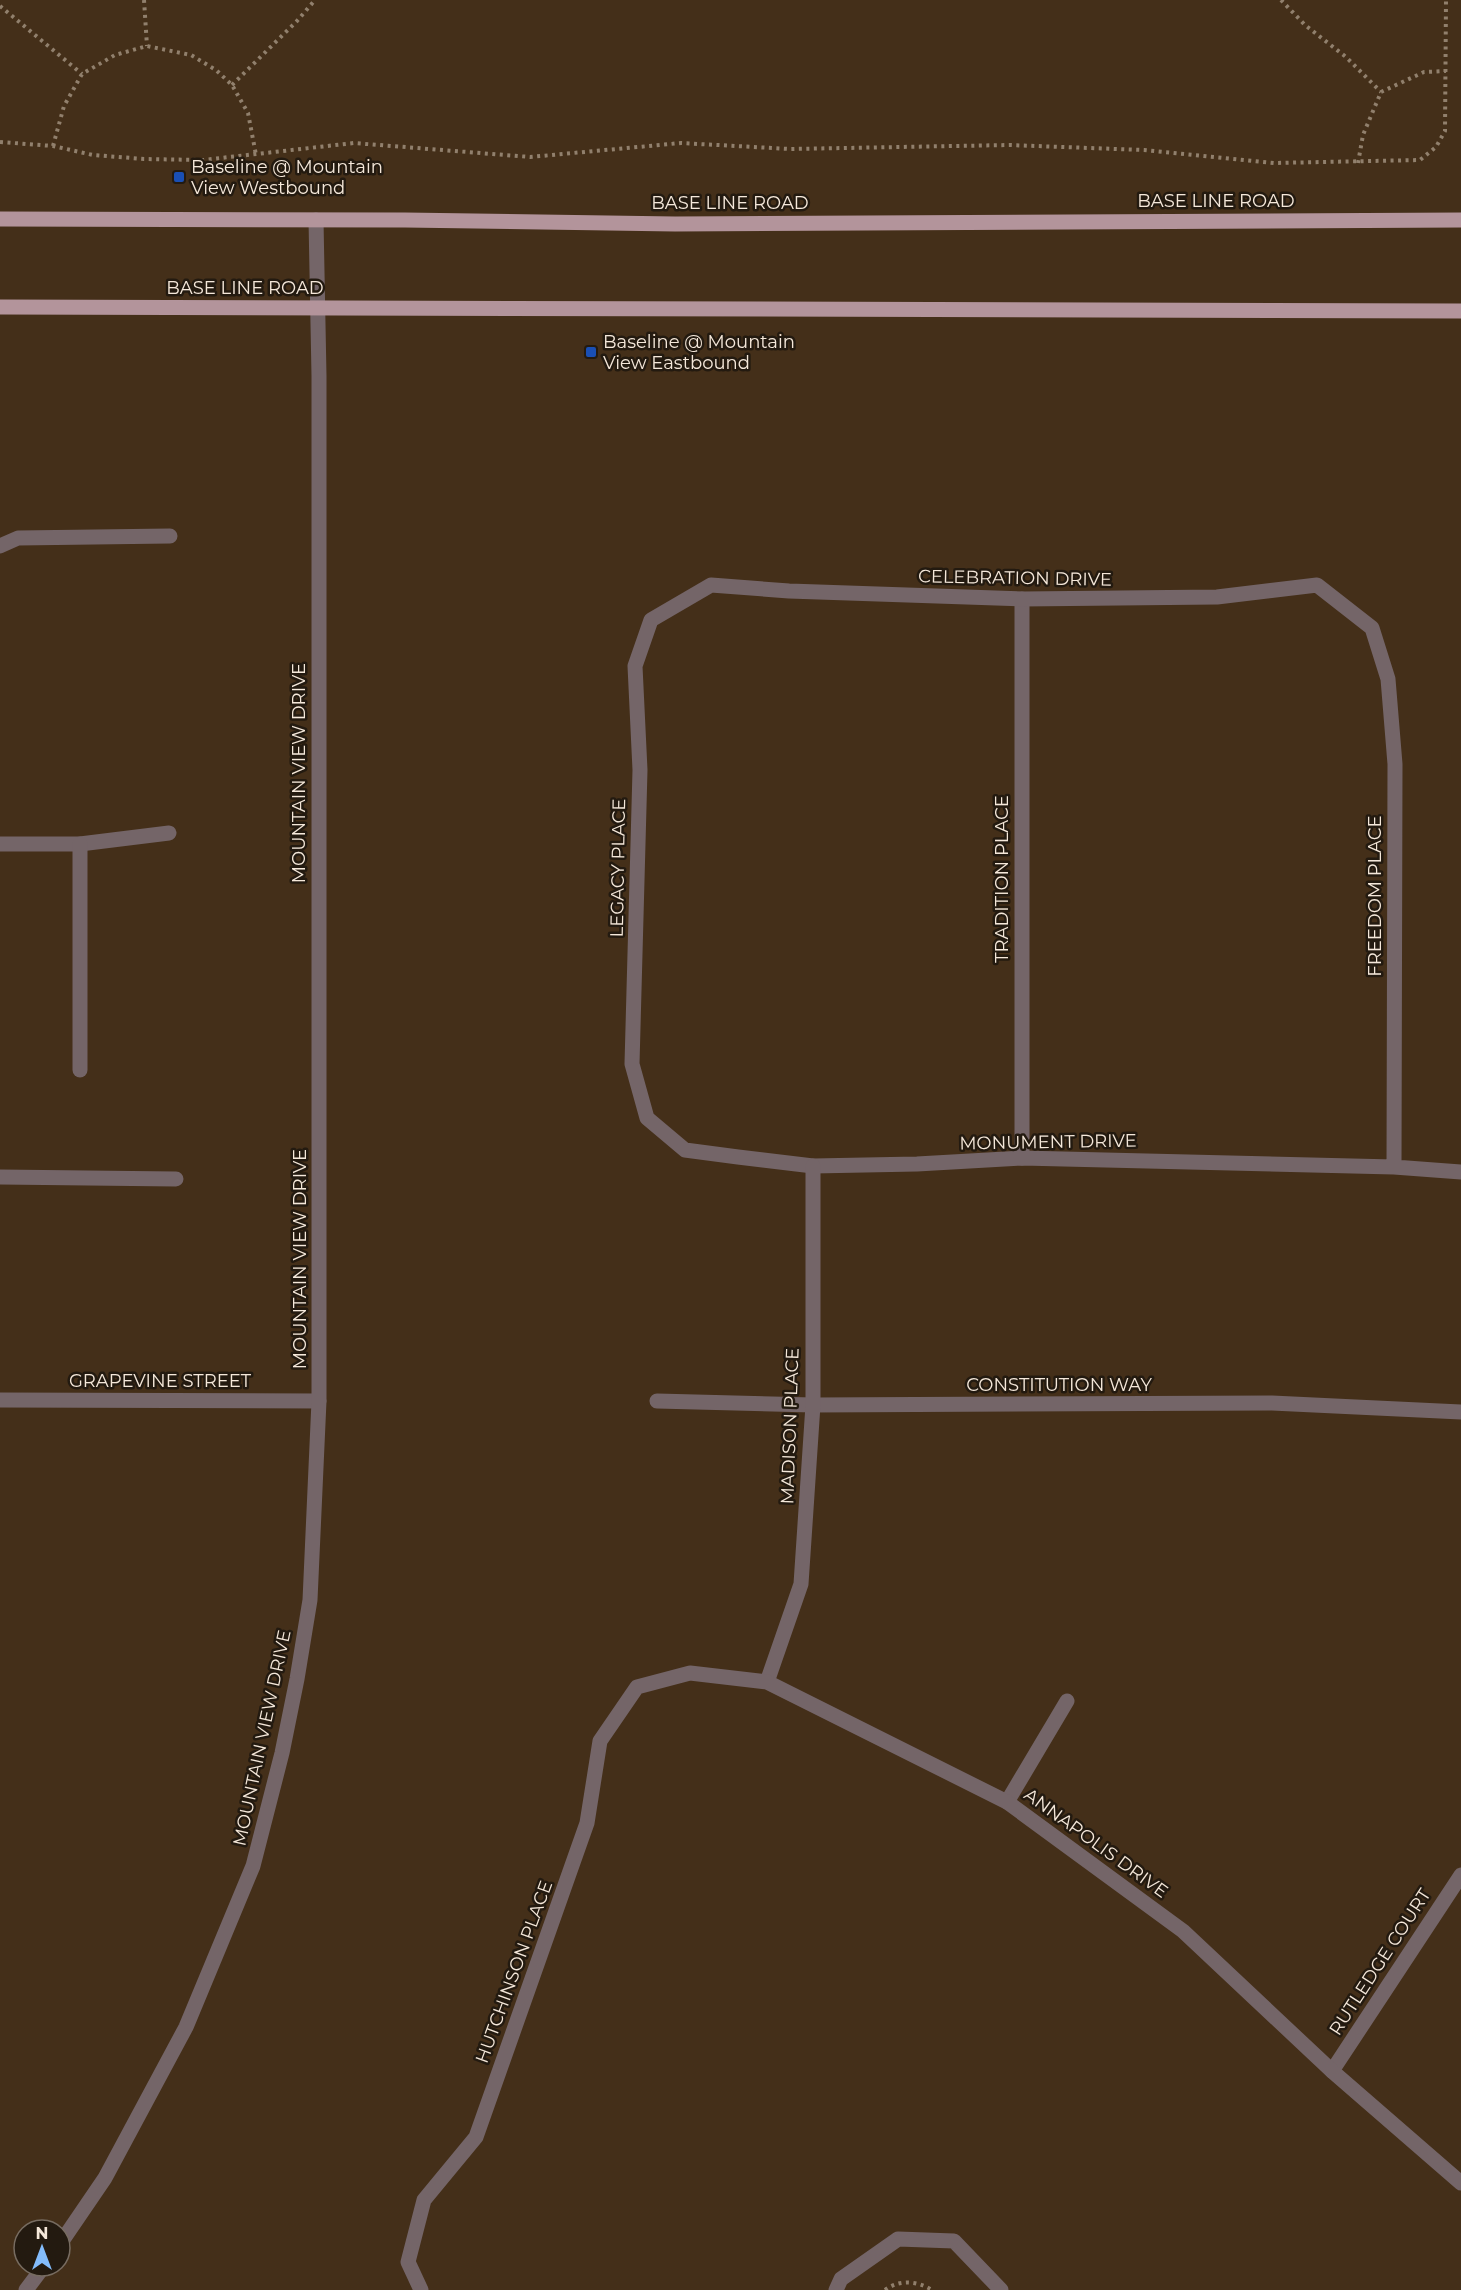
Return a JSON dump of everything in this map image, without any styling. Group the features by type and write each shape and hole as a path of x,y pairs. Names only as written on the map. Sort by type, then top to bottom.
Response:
{"main road":[{"name":"BASE LINE ROAD","path":"0,219 686,224 1461,220"},
{"name":"BASE LINE ROAD","path":"0,307 1461,311"}],"street":[{"name":"MOUNTAIN VIEW DRIVE","path":"72,2226 105,2178 186,2027 253,1866 282,1753 310,1600 319,1401 316,220"},
{"path":"0,546 18,538 170,536"},
{"name":"CELEBRATION DRIVE","path":"651,620 711,585 789,591 1022,600 1217,597 1317,585 1371,628"},
{"name":"TRADITION PLACE","path":"1022,600 1022,1158"},
{"name":"LEGACY PLACE","path":"647,1118 632,1064 640,770 634,666 651,620"},
{"name":"FREEDOM PLACE","path":"1371,628 1388,679 1395,764 1394,1167"},
{"path":"0,844 80,844 169,833"},
{"path":"80,844 80,1070"},
{"name":"MONUMENT DRIVE","path":"647,1118 685,1150 813,1166 917,1164 1022,1158 1394,1167 1461,1172"},
{"name":"MADISON PLACE","path":"767,1682 801,1584 813,1405 813,1166"},
{"path":"0,1177 176,1179"},
{"name":"GRAPEVINE STREET","path":"0,1400 319,1401"},
{"name":"CONSTITUTION WAY","path":"657,1401 813,1405 1272,1403 1461,1412"},
{"name":"ANNAPOLIS DRIVE","path":"637,1687 690,1673 767,1682 1007,1802 1183,1931 1332,2071 1461,2183"},
{"name":"HUTCHINSON PLACE","path":"422,2290 408,2262 424,2200 476,2137 587,1823 600,1741 637,1687"},
{"path":"1007,1802 1067,1701"},
{"name":"RUTLEDGE COURT","path":"1332,2071 1461,1875"},
{"path":"836,2290 841,2279 898,2239 954,2241 1001,2290"}],"path":[{"path":"144,0 147,46"},
{"path":"232,85 315,0"},
{"path":"1281,0 1305,25 1346,57 1381,92"},
{"path":"0,142 53,146 93,155 203,160 354,143 530,157 681,143 789,149 1009,145 1144,150 1274,163 1420,160 1436,147 1445,131 1446,0"},
{"path":"0,6 82,74"},
{"path":"53,146 64,106 82,74 115,55 147,46 191,55 216,70 232,85 248,113 256,155"},
{"path":"1358,163 1363,135 1381,92 1424,72 1446,71"},
{"path":"885,2290 901,2282 918,2283 932,2290"}],"place":[{"name":"Baseline @ Mountain View Westbound","path":"179,177"},
{"name":"Baseline @ Mountain View Eastbound","path":"591,352"}]}
